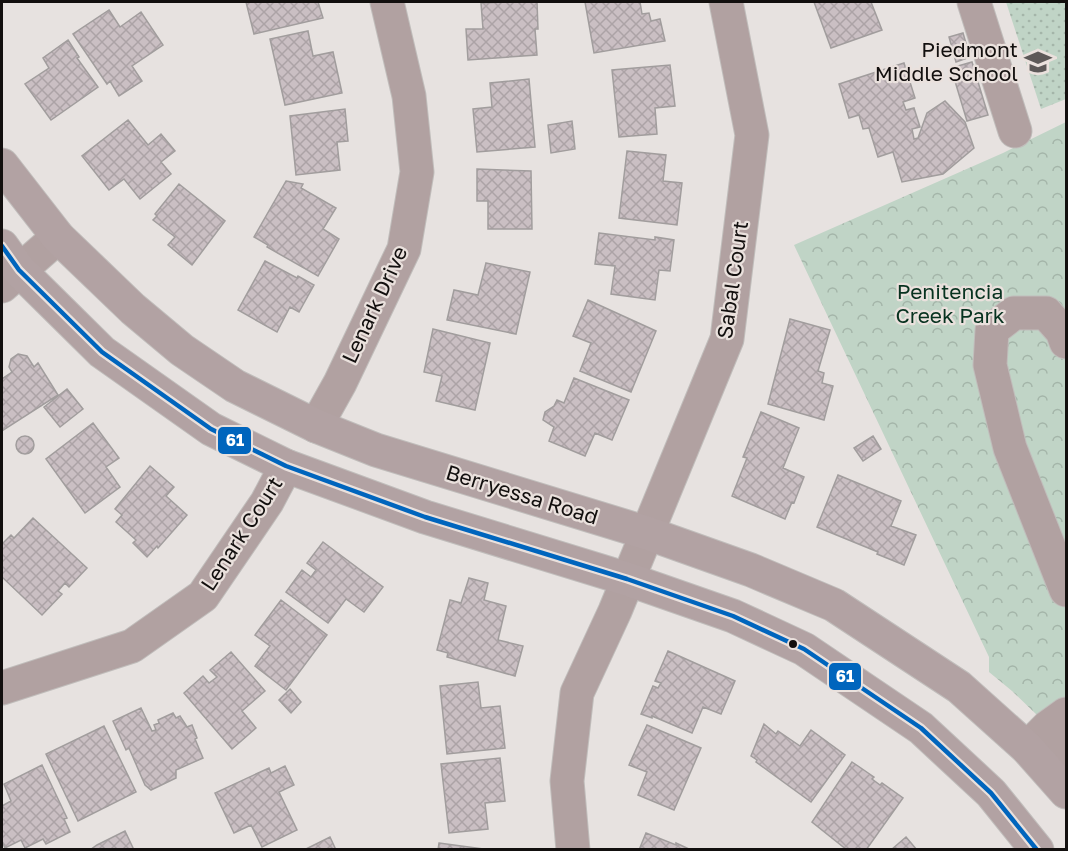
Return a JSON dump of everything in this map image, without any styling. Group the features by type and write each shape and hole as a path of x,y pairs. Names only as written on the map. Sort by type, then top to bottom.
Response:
{"main road":[{"name":"Berryessa Road","path":"2,165 58,237 133,309 182,350 235,387 316,426 376,450 647,533 751,570 834,605 959,687 1052,765"},
{"path":"7,267 102,352 211,429 286,466 425,516 627,579 733,616 804,649 921,728 991,793 1037,849"}],"street":[{"name":"Lenark Drive","path":"316,426 340,383 404,249 417,172 409,96 387,2"},
{"name":"Sabal Court","path":"573,849 567,781 576,693 615,611 727,339 752,135 726,2"},
{"path":"974,2 1015,131"},
{"path":"7,267 58,237"},
{"path":"1066,342 1062,331 1046,313 1014,313 992,330 990,365 1010,448 1066,590"},
{"name":"Lenark Court","path":"2,688 132,646 203,596 267,502 286,466"},
{"path":"1052,765 1048,727 1066,714"}],"green space":[{"name":"Piedmont Middle School","path":"1006,2 1066,2 1066,99 1041,109"},
{"name":"Penitencia Creek Park","path":"1066,122 1066,743 989,672 989,657 794,245 1003,153"}],"building":[{"path":"246,2 318,2 323,18 254,34"},
{"path":"537,2 538,29 535,29 537,55 468,60 466,29 483,29 481,3"},
{"path":"585,2 640,2 642,14 649,13 651,21 660,19 665,41 594,53"},
{"path":"814,2 871,2 882,30 831,48"},
{"path":"109,10 120,27 141,12 163,45 132,66 142,81 119,96 110,81 107,84 73,34"},
{"path":"308,31 313,56 333,52 342,93 285,105 270,39"},
{"path":"963,33 970,57 956,62 949,37"},
{"path":"68,40 79,57 77,58 98,87 51,120 25,84 49,68 43,58"},
{"path":"972,62 988,115 967,121 951,68"},
{"path":"904,63 915,98 903,102 906,110 914,108 920,127 912,129 914,139 918,138 927,113 945,101 965,122 974,148 943,174 902,182 893,152 878,157 869,128 863,129 859,115 849,118 839,84"},
{"path":"670,65 675,106 655,108 657,134 619,137 612,70"},
{"path":"529,79 535,147 477,152 473,109 492,107 490,83"},
{"path":"345,109 348,141 337,142 340,170 296,175 290,116"},
{"path":"128,120 148,145 161,134 175,151 161,162 171,174 140,199 124,179 109,190 82,156"},
{"path":"572,121 575,149 551,153 548,125"},
{"path":"627,151 666,155 663,181 682,183 677,225 619,218"},
{"path":"477,169 531,171 532,229 488,229 488,201 477,201"},
{"path":"286,181 303,184 301,188 336,208 323,229 339,239 318,276 254,237"},
{"path":"179,184 225,221 192,265 168,245 175,237 153,220 157,216 155,214"},
{"path":"599,233 674,240 670,271 659,270 655,300 611,294 615,266 595,264"},
{"path":"265,261 314,285 299,312 290,307 277,332 238,310"},
{"path":"486,263 530,272 516,334 447,320 454,290 478,295"},
{"path":"588,300 656,331 631,392 580,371 591,343 573,336"},
{"path":"790,319 830,330 818,371 824,373 822,383 833,386 824,420 768,404"},
{"path":"433,329 490,343 475,410 436,401 442,376 424,372"},
{"path":"18,354 27,356 34,367 38,363 58,395 2,431 2,379 12,372 9,367 11,359"},
{"path":"574,378 629,400 612,440 595,433 585,456 549,441 554,427 543,420 545,412 554,406 557,400 564,403"},
{"path":"67,389 83,409 60,427 44,407"},
{"path":"761,412 799,428 783,468 804,477 785,519 732,496 747,458 743,457"},
{"path":"93,423 119,458 106,467 120,487 85,513 46,459"},
{"path":"25,436 31,439 34,445 31,451 25,454 19,451 16,445 19,439"},
{"path":"873,436 881,449 863,461 854,448"},
{"path":"150,466 174,487 166,496 187,515 147,557 133,543 136,540 116,522 122,515 115,509"},
{"path":"838,475 901,501 891,526 916,535 904,565 817,527"},
{"path":"33,518 87,568 69,587 65,583 58,591 62,594 42,615 2,577 2,544 11,535 14,538"},
{"path":"323,542 383,587 364,612 346,599 328,623 286,592 302,570 311,577 316,570 307,563"},
{"path":"469,578 488,583 484,600 506,606 498,640 523,646 515,676 447,657 448,653 437,650 450,600 461,603"},
{"path":"281,600 327,635 286,690 255,666 270,646 255,635"},
{"path":"668,651 735,681 721,714 703,707 692,733 652,716 652,718 641,714 653,686 658,688 661,683 655,681"},
{"path":"231,652 265,691 242,711 256,728 232,749 184,693 203,676 209,683 217,677 210,670"},
{"path":"478,682 481,708 500,706 505,748 447,754 440,686"},
{"path":"290,689 301,702 291,713 279,700"},
{"path":"141,708 152,731 156,730 154,725 159,723 158,720 173,713 176,718 180,716 187,727 192,725 203,758 176,770 176,778 151,790 145,785 129,748 126,750 113,721"},
{"path":"764,724 776,734 778,731 800,746 811,730 845,755 811,802 751,756"},
{"path":"647,725 701,748 674,810 638,795 647,772 629,765"},
{"path":"104,726 136,792 78,821 46,754"},
{"path":"500,758 505,801 485,803 488,829 449,833 441,764"},
{"path":"852,762 874,777 872,779 880,785 882,783 903,798 866,850 847,850 812,822"},
{"path":"42,765 67,818 64,819 70,832 46,844 43,839 25,848 21,840 5,848 2,841 2,806 11,801 4,784"},
{"path":"285,766 294,785 279,792 297,830 262,847 251,825 234,833 215,793 269,768 271,773"},
{"path":"125,831 134,850 90,850 97,845"},
{"path":"646,833 676,845 676,843 691,850 639,850"},
{"path":"330,837 336,850 304,850"},
{"path":"906,837 917,850 891,850"},
{"path":"439,843 491,850 438,850"}],"transit line":[{"name":"61","path":"2,246 19,270 102,352 211,429 286,466 425,517 627,579 733,616 804,649 921,728 991,793 1037,850"}],"place":[{"name":"Piedmont Middle School","path":"1038,62"}]}
